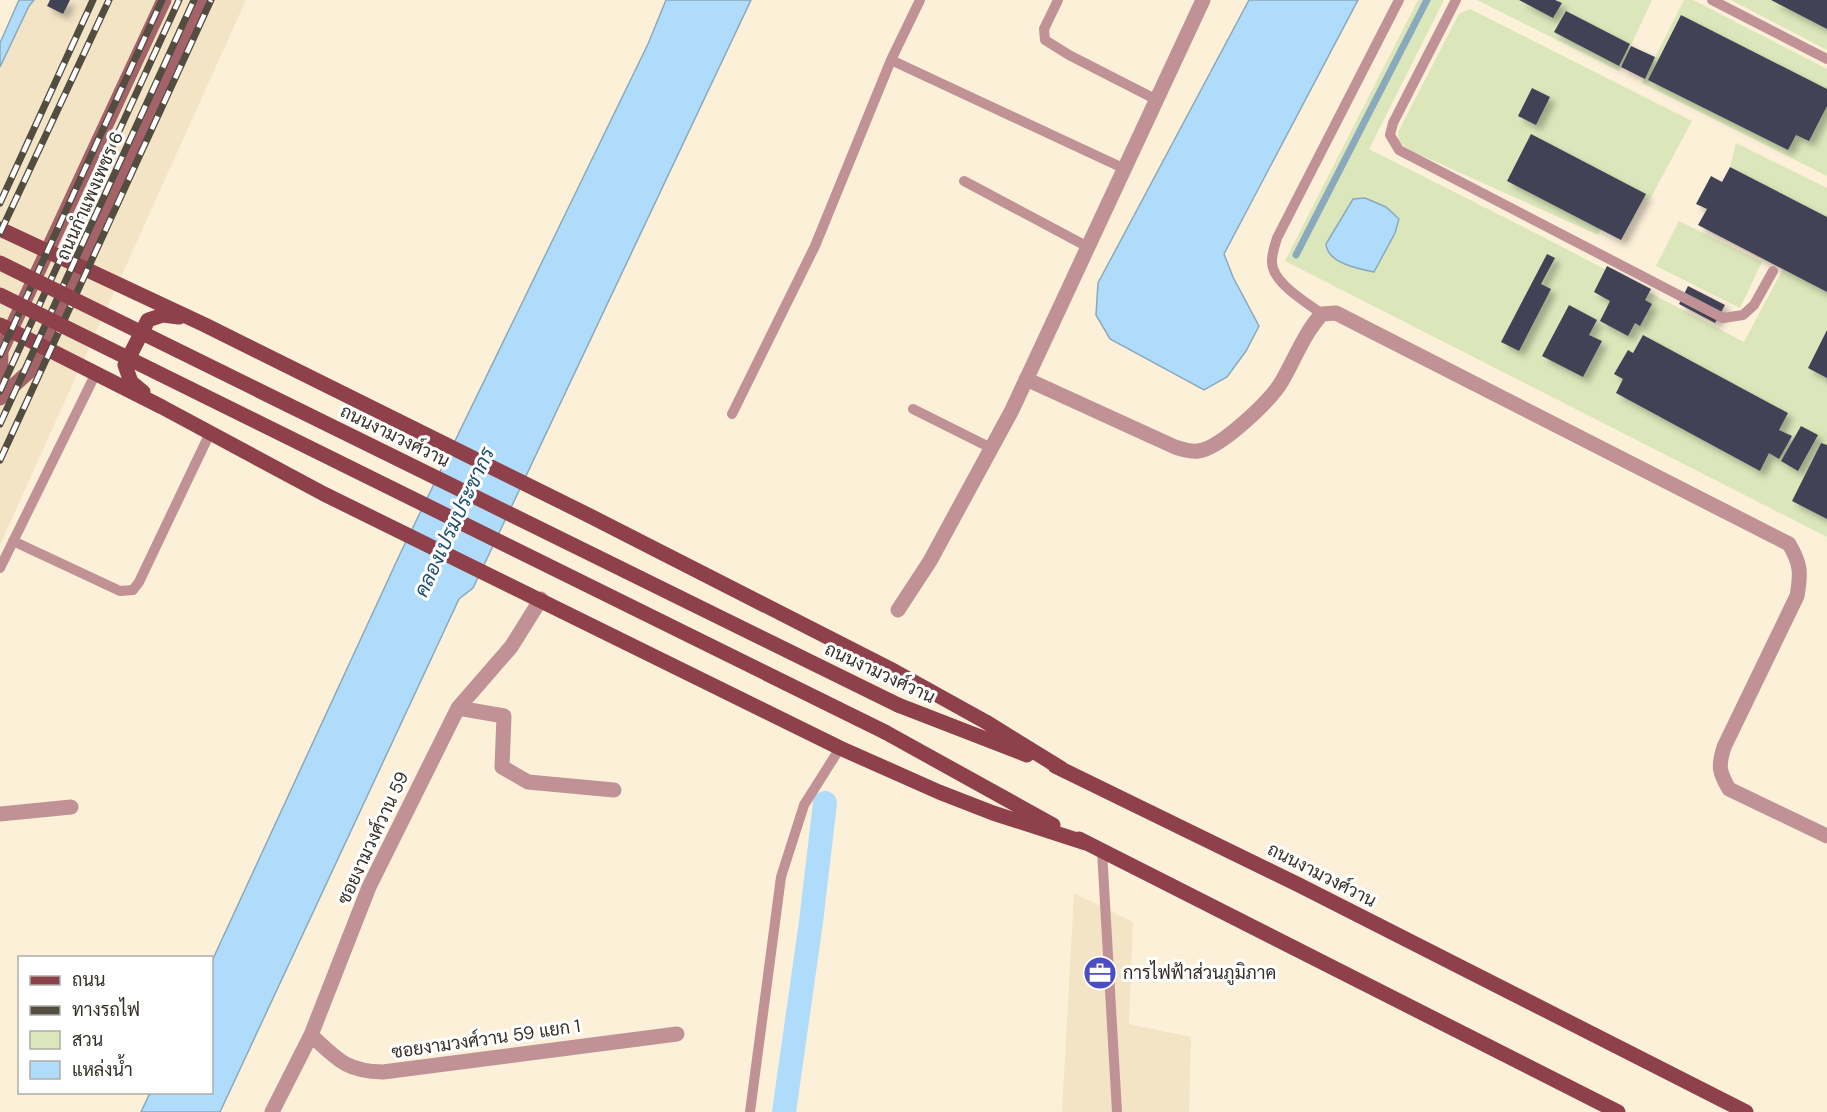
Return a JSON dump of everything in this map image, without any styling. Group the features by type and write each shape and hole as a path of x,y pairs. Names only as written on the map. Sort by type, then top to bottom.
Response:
{"main road":[{"path":"0,228 205,325 894,670 986,722 1062,769"},
{"name":"ถนนงามวงศ์วาน","path":"0,264 898,705 1062,769 1299,885 1746,1112"},
{"path":"0,295 885,732 1086,843 1618,1112"},
{"path":"162,407 131,382 126,372 125,365 148,320 163,315 205,325"},
{"path":"5,328 162,407 324,494 840,748 993,813 1086,843"}],"street":[{"name":"ถนนกำแพงเพชร 6","path":"0,398 1,351 5,328 47,250 164,0"},
{"name":"ถนนกำแพงเพชร 6","path":"0,398 33,368 200,0"},
{"path":"897,610 930,561 1026,379 1203,0"},
{"path":"1026,379 1175,447 1198,451 1218,443 1251,416 1280,385 1313,323 1322,314 1335,313 1789,544 1797,558 1801,573 1797,596 1724,747 1719,762 1721,775 1729,789 1827,836"},
{"name":"ซอยงามวงศ์วาน 59","path":"272,1112 310,1035 369,887 458,708 511,647 541,599"},
{"path":"458,708 504,716 502,767 528,782 614,790"},
{"path":"0,814 71,807"},
{"name":"ซอยงามวงศ์วาน 59 แยก 1","path":"310,1035 342,1063 363,1072 383,1072 677,1034"}],"lane":[{"path":"732,414 815,246 891,60 920,0"},
{"path":"1058,0 1044,29 1045,40 1069,55 1157,100"},
{"path":"1322,314 1280,282 1273,271 1272,262 1277,238 1399,0"},
{"path":"1456,0 1393,123 1390,135 1398,150 1723,318 1743,315 1754,305 1773,271"},
{"path":"1712,0 1827,59"},
{"path":"891,60 1125,169"},
{"path":"964,181 1088,247"},
{"path":"0,568 96,374"},
{"path":"913,409 991,448"},
{"path":"13,541 120,591 134,590 210,434"},
{"path":"750,1112 781,877 804,805 840,748"},
{"path":"1102,851 1117,1112"}],"shaded area":[{"path":"20,0 246,0 0,545 0,44"},
{"name":"การไฟฟ้าส่วนภูมิภาค","path":"1074,893 1133,922 1129,1024 1191,1037 1189,1112 1062,1112"}],"green space":[{"path":"1418,0 1444,0 1369,149 1744,342 1783,269 1827,292 1827,537 1285,261"},
{"path":"1477,0 1652,0 1619,71"},
{"path":"1684,0 1693,0 1827,69 1827,176 1642,83"},
{"path":"1731,0 1827,0 1827,50"},
{"path":"1470,9 1692,121 1650,199 1616,206 1598,235 1412,151 1399,142 1398,132 1459,14"},
{"path":"1736,143 1827,188 1827,217 1730,167"},
{"path":"1679,221 1762,262 1740,308 1656,266"}],"water":[{"path":"19,0 34,0 0,67 0,43"},
{"name":"คลองเปรมประชากร","path":"666,0 751,0 473,588 459,599 220,1112 141,1112 150,1094 213,1094 213,959 400,554 648,44"},
{"path":"1249,0 1358,0 1224,254 1233,277 1259,326 1246,351 1227,377 1204,390 1110,339 1096,315 1098,283"},
{"path":"1365,198 1386,207 1399,219 1395,233 1374,272 1352,267 1338,260 1328,251 1326,244 1353,199"}],"building":[{"path":"50,0 70,0 63,14 47,6"},
{"path":"1519,0 1555,0 1562,3 1553,18"},
{"path":"1771,0 1827,0 1827,29"},
{"path":"1566,11 1630,44 1619,66 1554,32"},
{"path":"1681,15 1827,89 1827,106 1809,141 1796,135 1788,150 1648,80"},
{"path":"1631,46 1655,57 1645,79 1621,67"},
{"path":"1532,88 1550,97 1536,125 1518,116"},
{"path":"1531,134 1646,194 1621,240 1507,181"},
{"path":"1730,167 1827,217 1827,292 1698,225 1707,209 1696,204 1711,176 1722,182"},
{"path":"1547,254 1555,258 1541,284 1551,289 1519,351 1501,342"},
{"path":"1607,266 1651,289 1645,300 1652,304 1640,326 1635,323 1628,336 1600,321 1610,301 1594,292"},
{"path":"1688,286 1725,305 1715,323 1679,304"},
{"path":"1569,305 1597,320 1589,335 1602,341 1583,377 1542,356"},
{"path":"1827,330 1827,378 1808,368"},
{"path":"1643,335 1788,413 1779,430 1792,436 1779,459 1769,453 1760,471 1616,393 1623,379 1614,374 1628,350 1633,353"},
{"path":"1801,426 1818,435 1798,471 1781,461"},
{"path":"1821,443 1827,445 1827,519 1792,501"}],"waterway":[{"path":"1296,255 1427,0"},
{"path":"784,1112 825,803"}],"railway":[{"path":"0,203 93,0"},
{"path":"0,233 109,0"},
{"path":"0,355 162,0"},
{"path":"0,391 179,0"},
{"path":"0,424 194,0"},
{"path":"0,460 211,0"}],"place":[{"name":"การไฟฟ้าส่วนภูมิภาค","path":"1100,973"}]}
